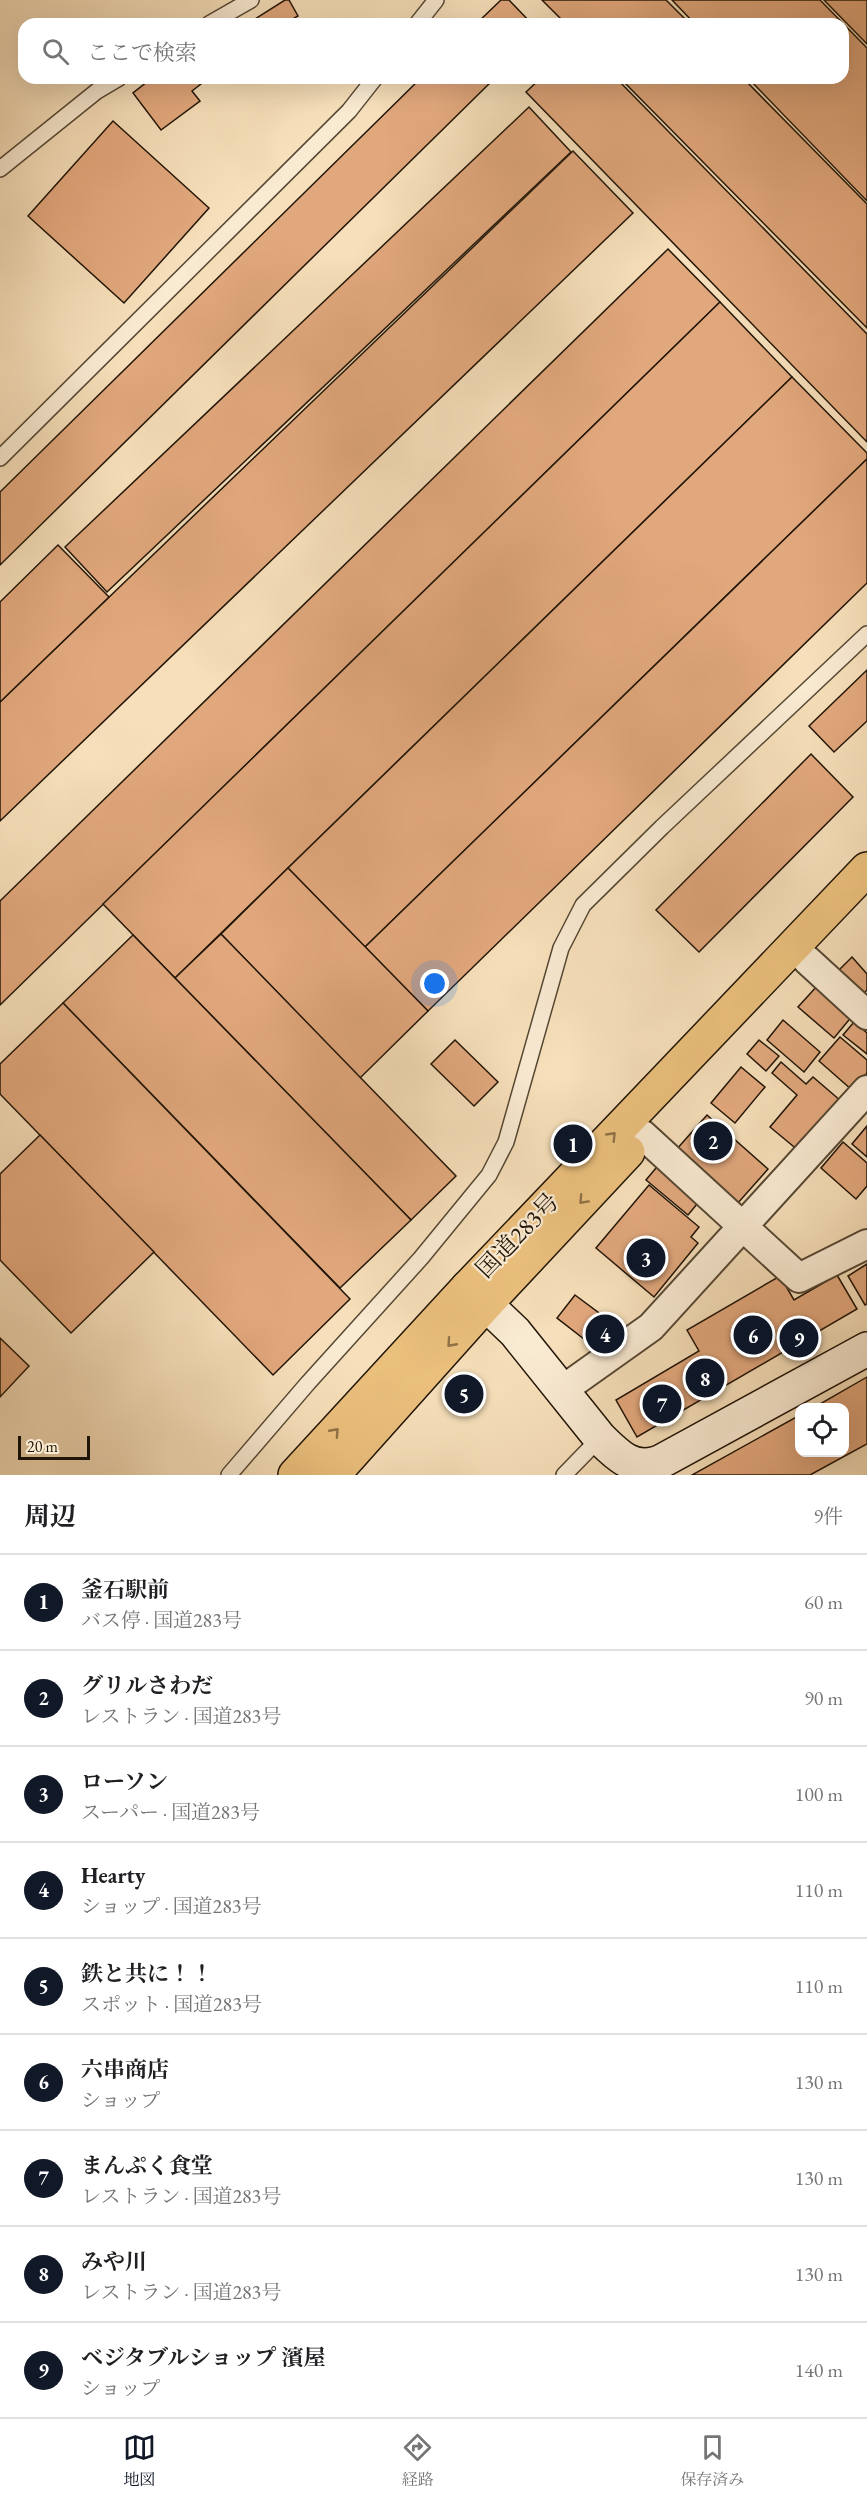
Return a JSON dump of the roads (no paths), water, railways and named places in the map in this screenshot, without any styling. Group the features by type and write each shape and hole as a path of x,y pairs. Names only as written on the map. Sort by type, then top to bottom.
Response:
{"highway":[{"name":"国道283号","path":"333,1475 477,1295 867,869"},
{"name":"国道283号","path":"296,1475 477,1295 643,1135 867,897"}],"street":[{"path":"807,960 867,1015"},
{"path":"561,1391 651,1327 867,1090"},
{"path":"643,1135 799,1278 867,1244"},
{"path":"477,1295 515,1332 600,1438 630,1470 660,1462 867,1348"}],"lane":[{"path":"220,18 251,0"},
{"path":"422,18 436,0"},
{"path":"0,168 109,84"},
{"path":"0,458 349,111 370,84"},
{"path":"229,1475 421,1258 489,1175 510,1131 561,948 583,905 662,827 867,634"},
{"path":"564,1475 600,1438"}],"place":[{"name":"グリルさわだ","path":"713,1141"},
{"name":"釜石駅前","path":"573,1144"},
{"name":"ローソン","path":"646,1258"},
{"name":"Hearty","path":"605,1334"},
{"name":"六串商店","path":"753,1335"},
{"name":"ベジタブルショップ 濱屋","path":"799,1338"},
{"name":"みや川","path":"705,1378"},
{"name":"鉄と共に！！","path":"464,1394"},
{"name":"まんぷく食堂","path":"662,1404"}]}
